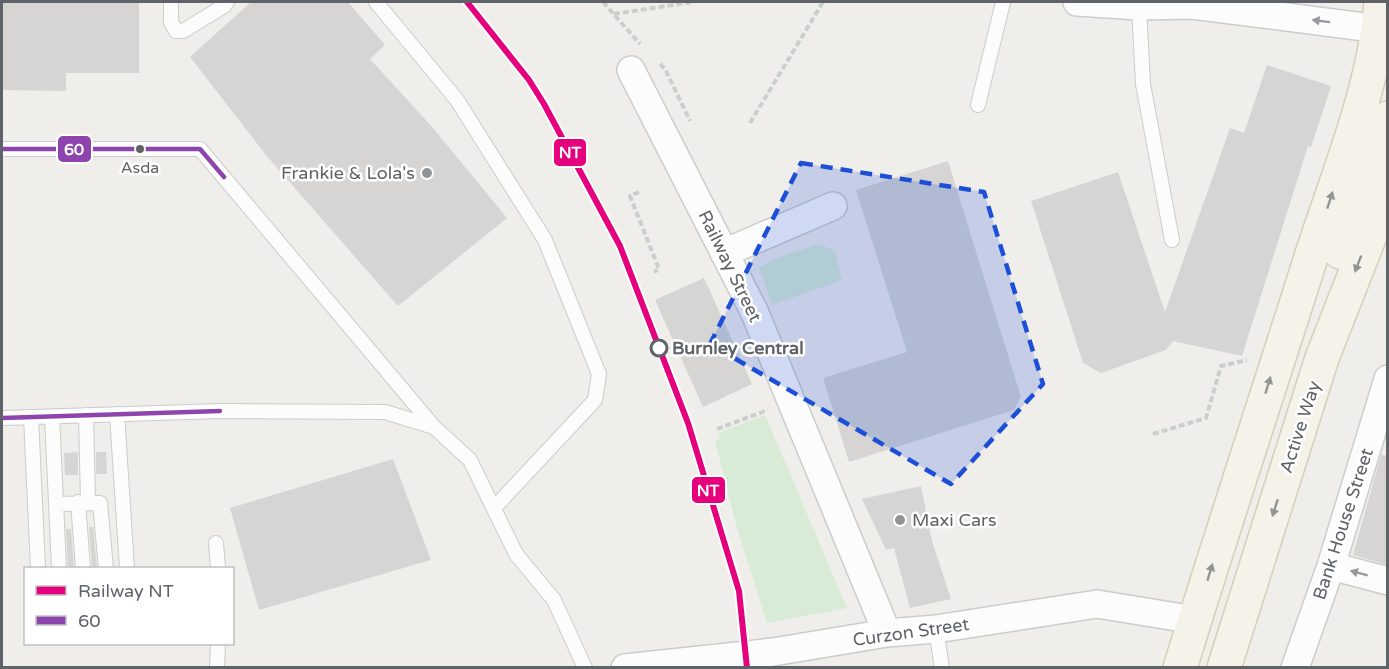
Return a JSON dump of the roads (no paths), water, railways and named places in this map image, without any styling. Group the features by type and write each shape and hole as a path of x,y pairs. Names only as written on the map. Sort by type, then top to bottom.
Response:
{"main road":[{"path":"1180,668 1274,367 1364,94 1384,19"},
{"path":"1296,306 1328,285 1388,118"},
{"name":"Active Way","path":"1224,668 1324,351 1388,190"}],"street":[{"path":"1077,2 1139,6 1196,3 1384,19"},
{"name":"Railway Street","path":"631,70 754,311 887,633"},
{"path":"724,253 833,206"},
{"name":"Bank House Street","path":"1295,668 1380,435 1388,379"},
{"path":"1331,566 1388,581"},
{"name":"Curzon Street","path":"625,668 773,652 887,633 936,629 1097,604 1195,620"}],"lane":[{"path":"171,2 171,22 176,31 183,31 227,2"},
{"path":"376,2 457,100 545,240 599,374 595,400 494,508"},
{"path":"978,105 1003,2"},
{"path":"1139,6 1143,84 1172,240"},
{"path":"2,149 200,149 434,427 470,460 516,554 554,600 585,668"},
{"path":"2,418 220,411 385,412 434,427"},
{"path":"117,414 127,567"},
{"path":"83,567 86,415"},
{"path":"52,416 59,567"},
{"path":"31,417 38,567"},
{"path":"56,504 100,502 106,567"},
{"path":"216,543 218,567"},
{"path":"936,629 942,668"},
{"path":"217,668 218,645"}],"rail line":[{"name":"NT","path":"467,2 529,80 620,246 688,423 739,591 747,668"}],"place":[{"name":"Asda","path":"140,149"},
{"name":"Frankie & Lola's","path":"427,173"},
{"name":"Burnley Central","path":"659,348"},
{"name":"Maxi Cars","path":"900,520"}]}
